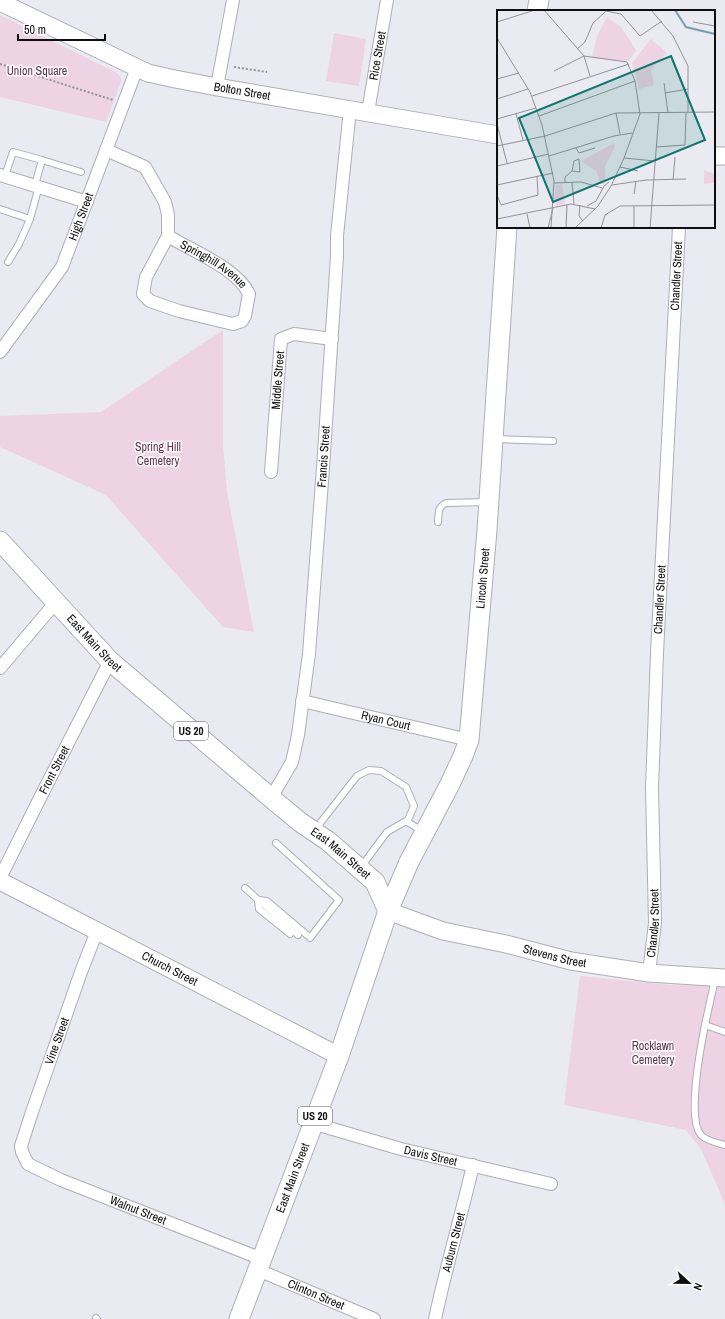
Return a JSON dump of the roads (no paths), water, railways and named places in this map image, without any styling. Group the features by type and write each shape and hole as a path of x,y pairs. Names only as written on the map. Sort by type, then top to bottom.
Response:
{"main road":[{"path":"537,10 539,0"},
{"name":"Lincoln Street","path":"388,911 409,862 450,784 469,740 489,502 507,228"},
{"name":"East Main Street","path":"0,541 110,661 271,798 360,868 378,886 388,911 339,1056 312,1123 239,1319"}],"street":[{"path":"217,87 233,0"},
{"name":"Rice Street","path":"368,112 387,0"},
{"name":"Bolton Street","path":"0,2 148,73 175,80 497,135"},
{"name":"High Street","path":"0,352 62,267 137,68"},
{"name":"Francis Street","path":"271,798 292,762 298,734 309,654 332,339 337,236 350,109"},
{"name":"Springhill Avenue","path":"106,150 145,167 165,202 168,214 168,236 146,277 143,294 150,301 179,311 234,324 242,320 245,316 249,294 237,277 168,236"},
{"path":"3,175 87,202"},
{"name":"Chandler Street","path":"649,973 655,922 652,788 657,653 678,228"},
{"name":"Middle Street","path":"271,472 281,339 294,334 332,339"},
{"path":"0,668 56,602"},
{"name":"Front Street","path":"0,880 110,661"},
{"name":"Ryan Court","path":"302,701 469,740"},
{"name":"Church Street","path":"0,880 339,1056"},
{"name":"Stevens Street","path":"388,911 443,931 506,944 571,961 649,973 720,978"},
{"name":"Vine Street","path":"22,1152 21,1146 32,1112 81,972 97,931"},
{"name":"Davis Street","path":"312,1123 401,1149 551,1184"},
{"name":"Walnut Street","path":"22,1152 28,1164 61,1180 260,1265"},
{"name":"Auburn Street","path":"435,1319 448,1260 473,1165"},
{"name":"Clinton Street","path":"260,1265 374,1319"}],"lane":[{"path":"3,175 13,152 81,172"},
{"path":"8,262 19,244 30,219 42,160"},
{"path":"0,209 30,219"},
{"path":"493,439 553,441"},
{"path":"438,522 439,509 441,505 446,503 489,502"},
{"path":"315,832 357,776 368,770 381,771 406,787 414,806 407,822 386,832 360,868"},
{"path":"407,822 425,832"},
{"path":"258,900 267,901 309,936 339,900 276,843"},
{"path":"245,888 298,934"},
{"path":"258,900 259,909 290,934"},
{"path":"720,978 705,1025 697,1067 694,1111 696,1126 702,1136 725,1145"},
{"path":"705,1025 725,1032"}],"park label":[{"name":"Union Square","path":"37,71"},
{"name":"Spring Hill Cemetery","path":"158,454"},
{"name":"Rocklawn Cemetery","path":"653,1053"}]}
